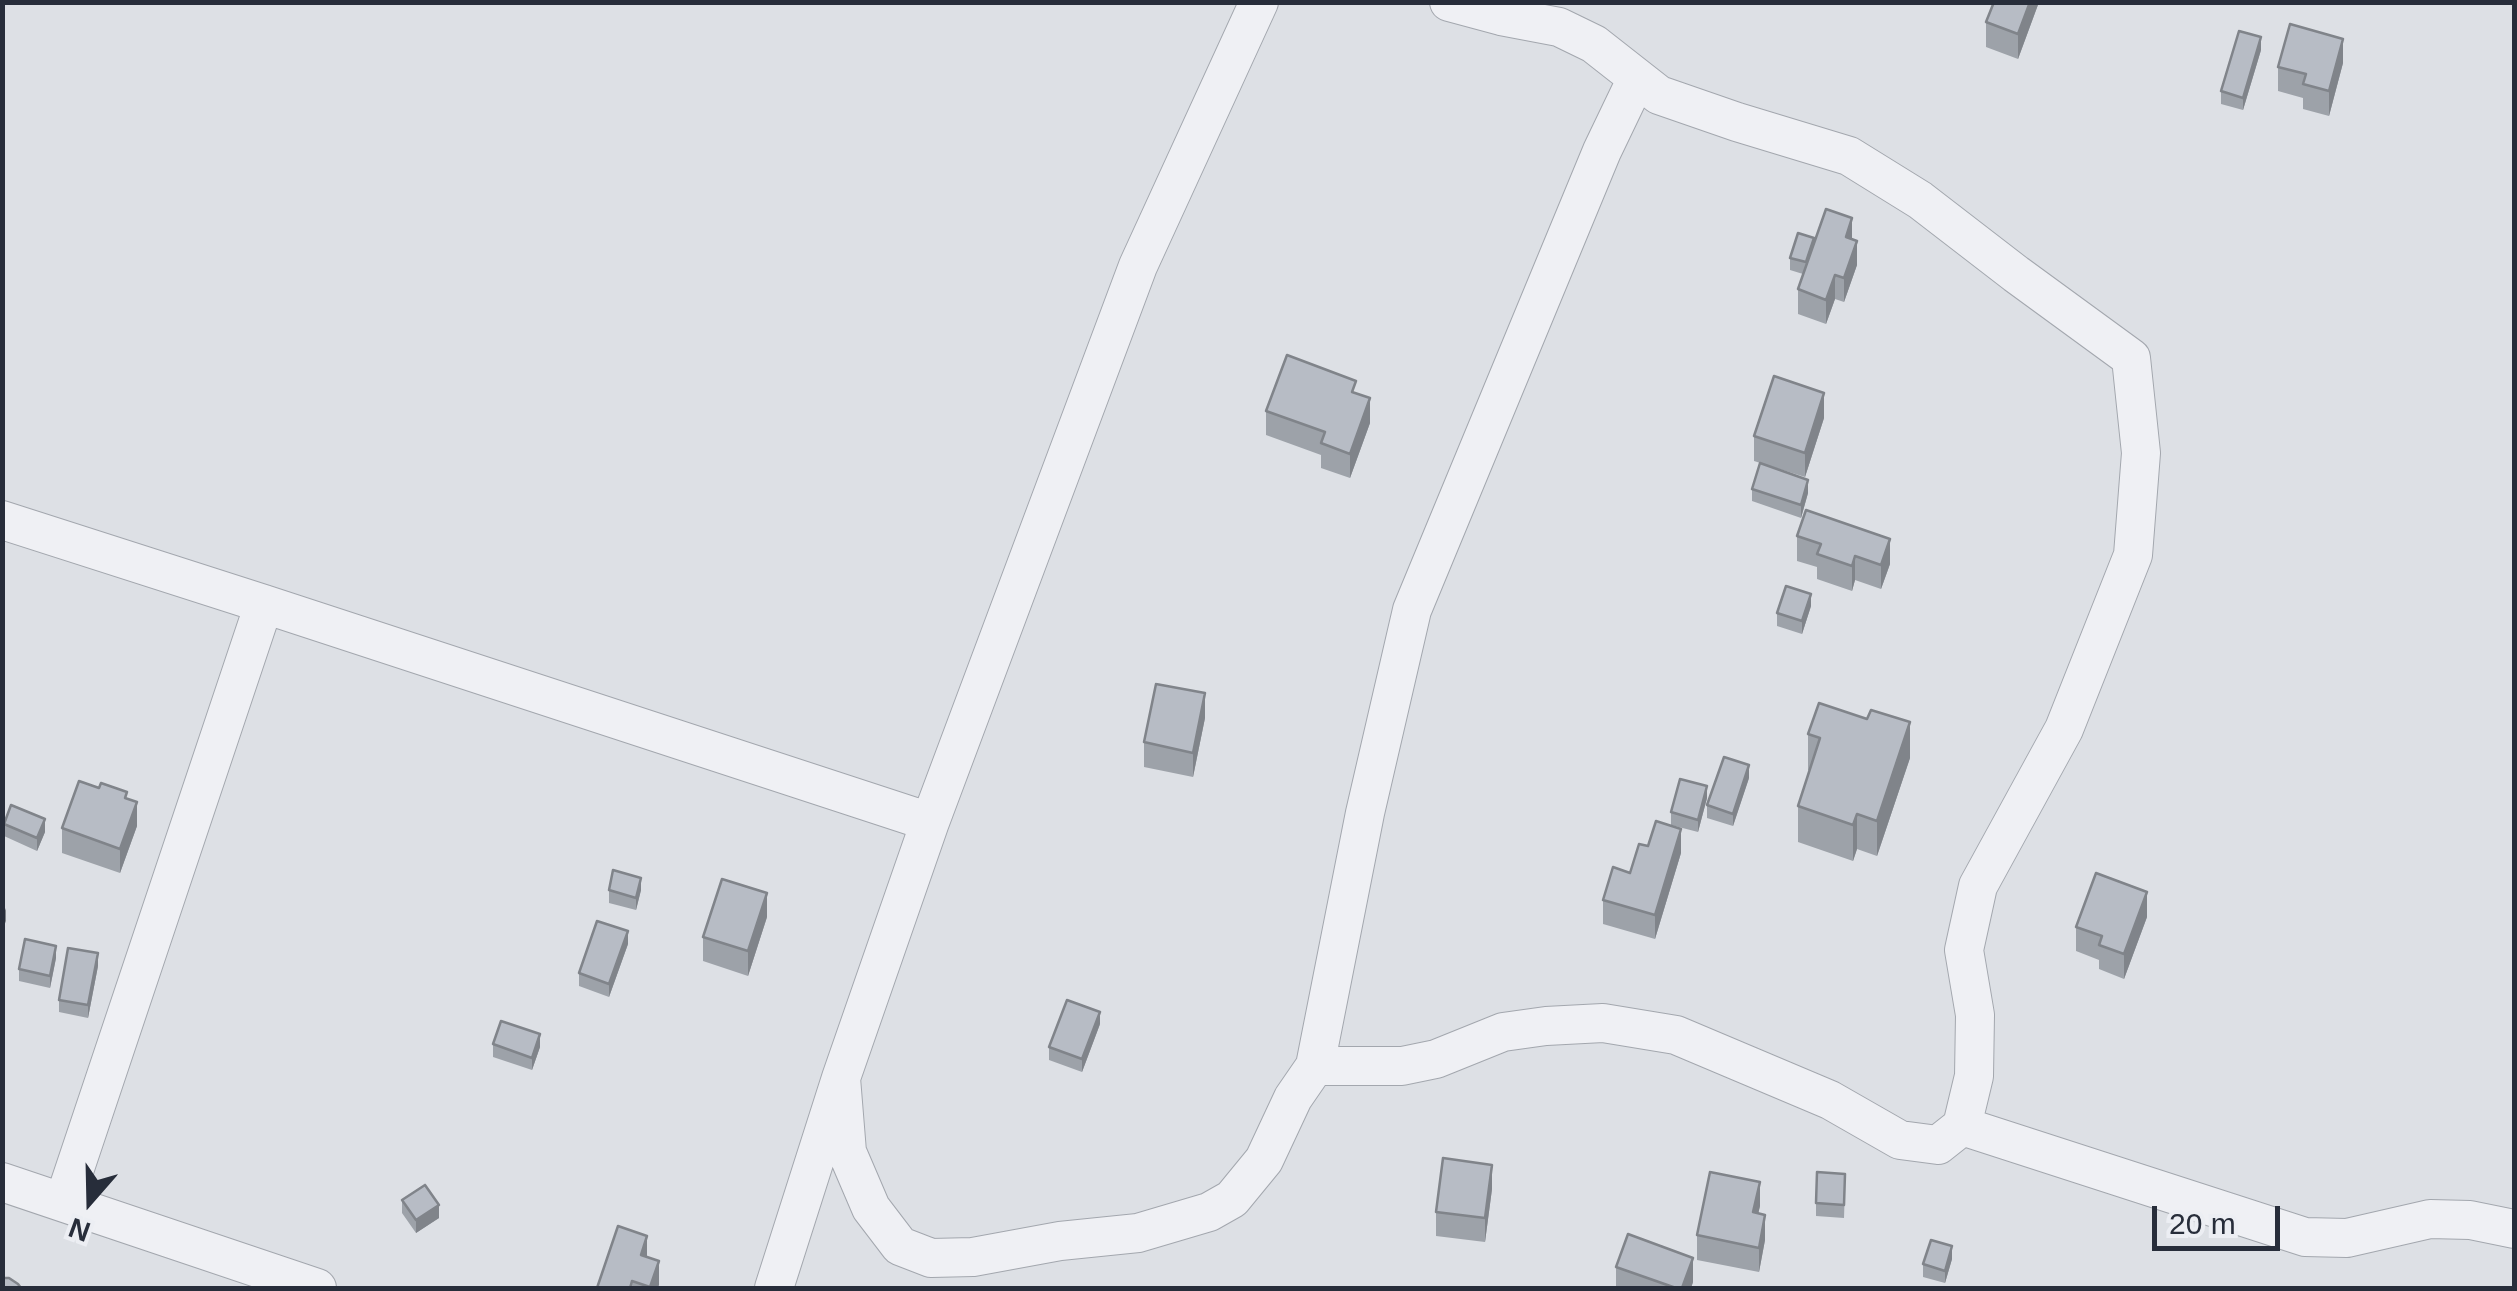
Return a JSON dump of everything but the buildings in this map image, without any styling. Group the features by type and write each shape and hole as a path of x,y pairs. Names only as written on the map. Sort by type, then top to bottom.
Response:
{"street":[{"path":"774,1288 840,1078 930,822 1138,266 1259,2"},
{"path":"1314,1066 1402,1066 1436,1059 1503,1032 1603,1023 1676,1035 1830,1100 1900,1140 1938,1145 1962,1126 1974,1076 1975,1014 1964,950 1978,886 2064,728 2133,555 2141,453 2132,358 1920,200 1849,156 1659,94 1594,44 1559,28 1449,2"},
{"path":"840,1078 847,1152 871,1208 900,1246 930,1258 973,1257 1060,1241 1138,1233 1210,1212 1232,1199 1264,1160 1292,1098 1314,1066 1365,814 1412,610 1602,151 1636,78"},
{"path":"2,520 930,822"},
{"path":"64,1201 264,604"},
{"path":"1962,1126 2305,1237 2347,1238 2430,1218 2470,1220 2514,1229"},
{"path":"2,1182 317,1288"}]}
